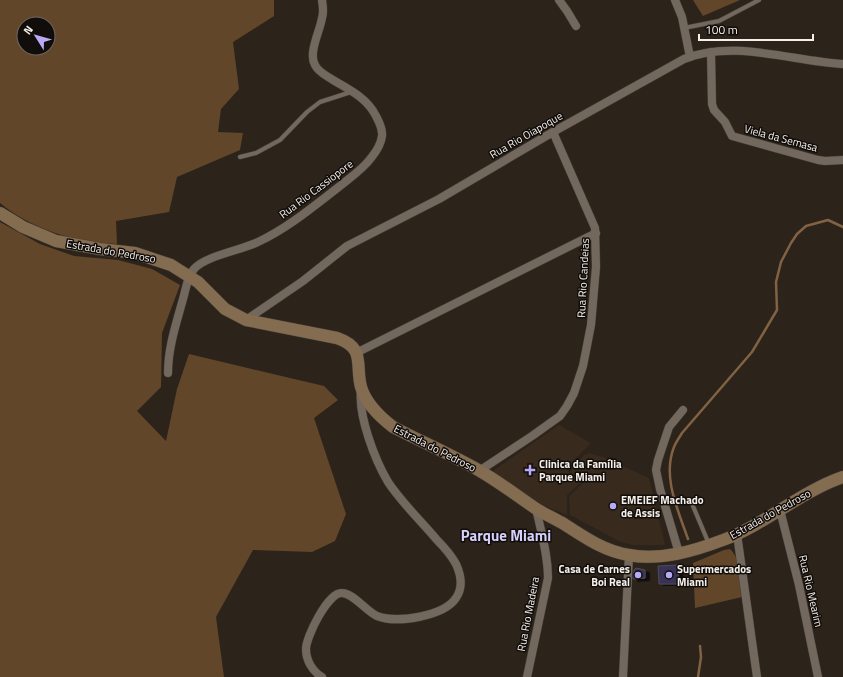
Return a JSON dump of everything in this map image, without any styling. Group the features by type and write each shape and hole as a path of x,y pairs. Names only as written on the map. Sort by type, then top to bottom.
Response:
{"main road":[{"name":"Estrada do Pedroso","path":"0,213 23,227 56,241 86,247 135,253 149,256 171,264 198,282 225,309 246,320 337,338 350,344 358,359 361,388 376,412 394,427 479,471 536,508 602,547 629,556 644,557 679,553 737,534 815,490 843,477"}],"street":[{"name":"Rua Rio Cassiopore","path":"189,276 195,267 205,261 256,243 280,230 328,195 368,161 379,146 382,136 381,128 369,104 353,91 324,74 315,65 313,50 323,17 322,0"},
{"path":"559,0 576,26"},
{"path":"675,0 682,17 690,57"},
{"name":"Rua Rio Oiapoque","path":"246,320 303,282 347,246 439,199 553,132 690,57 726,50 843,64"},
{"name":"Viela da Semasa","path":"711,52 712,104 714,110 725,122 732,136 818,160 843,160"},
{"path":"553,132 568,168 593,220 596,233"},
{"name":"Rua Rio Candeias","path":"356,353 596,233 596,267 591,325 583,366 574,393 560,416 479,471"},
{"path":"168,373 170,347 189,276"},
{"path":"322,677 318,675 308,662 306,645 309,635 324,609 337,594 342,593 348,595 377,616 388,619 399,619 435,613 448,607 457,598 461,585 460,574 455,562 388,482 367,432 362,413 360,398 361,388"},
{"path":"679,553 660,490 656,470 669,427 683,410"},
{"name":"Rua Rio Madeira","path":"527,677 548,578 546,550 536,508"},
{"name":"Rua Rio Mearim","path":"780,510 799,585 818,677"},
{"path":"737,534 757,677"},
{"path":"623,677 629,556"}],"lane":[{"path":"684,28 719,21 759,0"},
{"path":"240,157 256,153 280,140 307,112 320,102 353,91"},
{"path":"690,499 709,544"}],"shaded area":[{"path":"0,0 274,0 274,16 233,42 239,89 221,109 218,132 243,133 240,150 177,177 169,212 116,221 117,244 86,241 55,233 26,221 0,203"},
{"path":"693,0 740,0 703,16"},
{"path":"0,222 40,244 74,256 118,260 152,269 180,285 162,333 161,387 137,411 166,441 177,389 189,354 324,386 338,400 314,418 346,514 335,541 312,552 253,550 216,617 224,677 0,677"},
{"name":"Clinica da Família Parque Miami","path":"559,425 591,443 566,469 580,483 567,495 567,515 539,504 494,474 494,470"},
{"name":"EMEIEF Machado de Assis","path":"589,453 606,458 649,478 665,545 632,545 619,541 570,515 569,497 584,482 570,472 584,455"},
{"path":"730,549 739,565 742,597 695,608 693,563"}],"building":[{"name":"Supermercados Miami","path":"678,565 679,584 659,584 658,566"},
{"name":"Casa de Carnes Boi Real","path":"636,568 645,570 645,578 633,579 634,570"}],"waterway":[{"path":"688,539 676,505 671,482 671,458 675,445 682,433 752,352 777,310 776,282 781,262 797,234 806,226 828,220 843,227"},
{"path":"698,677 701,657 700,646"}],"place":[{"name":"Clinica da Família Parque Miami","path":"530,470"},
{"name":"EMEIEF Machado de Assis","path":"613,506"},
{"name":"Casa de Carnes Boi Real","path":"638,575"},
{"name":"Supermercados Miami","path":"669,575"}],"district":[{"name":"Parque Miami","path":"506,535"}]}
